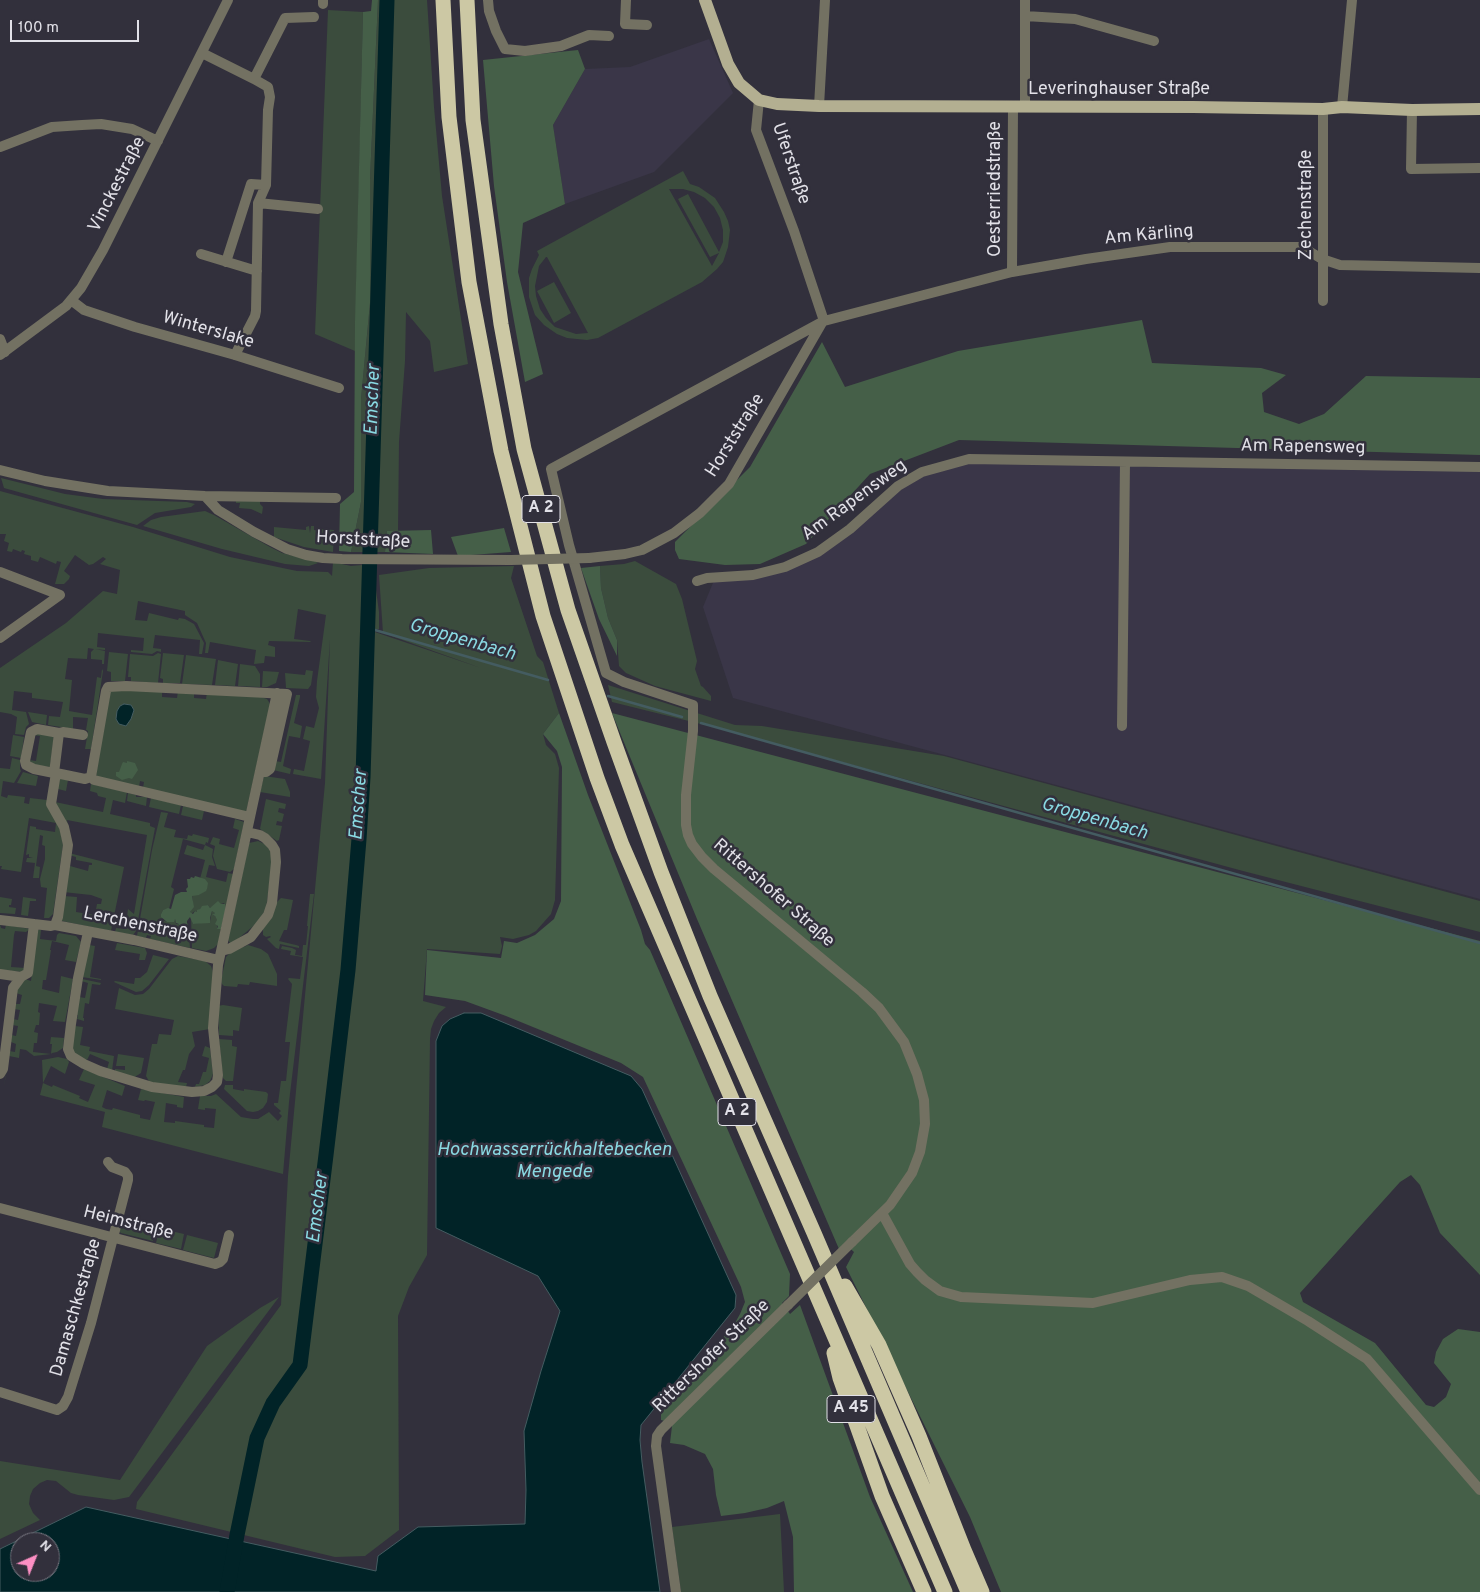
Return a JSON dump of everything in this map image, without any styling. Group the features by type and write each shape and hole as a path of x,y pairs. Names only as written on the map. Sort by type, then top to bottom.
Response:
{"highway":[{"name":"A 2","path":"442,0 449,117 469,282 501,451 544,616 597,778 622,845 945,1592"},
{"name":"A 2","path":"467,0 474,120 501,324 524,449 568,610 651,844 710,996 968,1592"},
{"path":"814,1233 879,1346 919,1436 982,1592"},
{"name":"A 45","path":"827,1320 840,1378 882,1496 924,1592"}],"main road":[{"path":"705,0 728,64 739,82 759,100"},
{"name":"Leveringhauser Straße","path":"759,100 777,104 820,106 1480,109"}],"street":[{"name":"Vinckestraße","path":"2,353 57,312 81,288 103,250 228,0"},
{"path":"488,0 489,10 496,31 506,49 525,51 561,46 589,35 608,36"},
{"path":"626,0 625,24 647,25"},
{"path":"820,106 825,0"},
{"name":"Oesterriedstraße","path":"1012,272 1025,0"},
{"path":"1342,108 1352,0"},
{"path":"1025,16 1075,19 1154,41"},
{"path":"254,79 285,18 314,17"},
{"path":"202,53 268,87 270,97 266,185 258,203 255,316 235,355"},
{"name":"Uferstraße","path":"759,100 756,130 794,231 824,321"},
{"name":"Zechenstraße","path":"1323,301 1324,109"},
{"path":"1412,110 1411,169 1480,168"},
{"path":"0,147 52,127 101,124 132,129 158,141"},
{"path":"226,262 251,184 266,185"},
{"path":"258,203 318,209"},
{"name":"Am Kärling","path":"824,321 1012,272 1086,259 1170,248 1302,248 1322,259 1340,265 1480,268"},
{"path":"201,254 257,271"},
{"name":"Winterslake","path":"71,300 84,310 135,327 235,355 339,388"},
{"name":"Rittershofer Straße","path":"676,1592 656,1446 657,1436 882,1213 901,1191 912,1174 920,1152 925,1124 924,1100 917,1074 904,1042 879,1008 714,869 702,858 692,844 686,825 686,795 693,731 693,705 624,682 606,673 569,545 551,469 824,321"},
{"name":"Horststraße","path":"205,496 210,504 222,514 277,545 306,555 324,558 511,560 589,558 642,550 660,541 700,513 729,484 824,321"},
{"path":"0,339 2,353"},
{"name":"Am Rapensweg","path":"697,582 707,578 753,575 785,567 818,552 850,529 898,486 922,472 969,459 1480,467"},
{"path":"1122,726 1125,462"},
{"path":"0,470 45,481 108,491 205,496 336,498"},
{"path":"0,572 60,595 0,638"},
{"path":"88,932 70,1024 68,1051 75,1059 86,1065 152,1087 200,1092 212,1087 217,1082 218,1075 213,1028 220,955 277,694 111,686 106,691 91,777"},
{"path":"83,735 32,730 29,736 25,761 30,768 86,779 91,777"},
{"name":"Lerchenstraße","path":"55,925 58,917 68,845 64,828 52,804 57,773 59,734"},
{"path":"91,777 94,780 250,818"},
{"path":"220,955 251,936 266,919 272,903 276,862 275,850 265,838 247,832"},
{"name":"Lerchenstraße","path":"0,920 55,925 220,955"},
{"path":"0,1074 13,988 21,977 28,973 34,924"},
{"path":"0,974 21,977"},
{"name":"Damaschkestraße","path":"0,1392 53,1409 60,1409 68,1397 92,1322 128,1180 125,1172 112,1167 108,1162"},
{"name":"Heimstraße","path":"0,1208 216,1264 223,1258 229,1235"},
{"path":"882,1213 910,1264 924,1280 940,1291 961,1297 1093,1303 1190,1280 1222,1277 1248,1286 1368,1359 1480,1490"}],"shaded area":[{"path":"372,0 378,0 370,179 370,303 361,399 361,502 351,552 339,551 340,504 354,492 355,321 363,12 371,11"},
{"path":"378,0 427,0 442,196 468,364 434,372 430,341 406,312 405,361 399,442 398,531 387,531 385,552 351,552 361,502 361,399 370,303 370,179"},
{"path":"328,10 363,12 355,351 315,334"},
{"path":"709,39 733,93 654,172 565,204 553,125 585,69 630,67"},
{"path":"578,50 585,69 553,125 565,204 523,223 518,272 543,374 525,382 507,282 494,186 483,60"},
{"path":"683,171 690,184 699,187 715,198 724,212 730,230 728,247 723,262 702,282 598,338 587,340 567,338 557,334 544,325 535,315 529,297 529,278 539,255 537,251","holes":["669,189 683,189 694,192 705,198 714,207 720,218 723,230 723,242 719,252 688,194 678,199 710,257 719,253 712,266","547,257 588,333 576,334 555,327 540,309 535,286 539,266"]},
{"path":"554,282 571,313 554,323 537,291"},
{"path":"1142,320 1152,363 1261,368 1286,375 1262,393 1264,412 1299,424 1324,414 1366,376 1480,378 1480,455 959,440 870,474 806,544 760,564 725,565 679,559 675,550 675,542 750,467 822,342 845,387 958,351"},
{"path":"1058,461 1480,467 1480,899 733,698 703,607 715,578 753,575 818,552 898,486 950,464"},
{"path":"1,478 65,494 103,499 187,502 195,504 191,507 155,513 137,525 4,488"},
{"path":"0,491 133,527 230,557 297,571 328,572 332,576 333,562 351,566 362,565 363,628 481,668 383,633 379,575 429,568 514,566 511,578 537,656 543,662 559,713 543,734 546,745 555,754 559,768 555,900 551,914 536,931 513,939 500,937 502,946 500,954 427,949 423,1001 446,1007 434,1021 430,1039 427,1255 409,1287 398,1316 399,1530 365,1556 335,1557 136,1509 137,1502 281,1305 288,1176 325,783 330,639 321,779 293,774 294,769 304,771 310,741 303,739 306,726 314,728 319,708 316,697 317,681 326,615 298,609 294,639 311,642 269,641 268,645 275,647 275,657 265,656 264,663 254,664 256,650 210,642 208,653 205,653 206,643 197,623 185,615 185,611 138,601 135,620 147,621 149,613 178,620 179,618 185,619 194,624 204,643 202,654 199,654 200,640 155,635 153,648 161,649 161,652 157,651 152,654 131,652 131,650 143,651 144,638 98,633 97,647 105,648 105,650 95,649 105,651 104,664 102,664 102,660 91,659 91,652 94,649 88,648 87,659 68,658 65,679 72,680 69,711 92,715 97,677 101,678 102,669 103,671 91,749 85,749 88,718 73,717 73,729 48,725 49,716 60,717 63,702 32,698 32,693 14,691 12,710 26,712 29,724 24,735 15,734 17,717 0,712 0,668 66,623 103,591 117,594 120,570 100,564 106,559 103,557 89,565 75,555 64,571 70,576 69,579 64,584 55,584 61,562 57,561 56,564 40,557 38,562 31,560 31,556 24,554 25,551 22,550 21,552 13,549 12,552 7,551 9,543 4,541 6,534 0,534"},
{"path":"236,500 260,500 260,504 263,507 262,514 251,509 239,508 240,503 236,503"},
{"path":"205,511 282,553 318,563 309,566 285,564 222,549 143,526 151,520 161,517"},
{"path":"309,526 310,533 311,526 314,526 314,530 334,530 333,552 304,547 274,537 274,527 306,530 306,527"},
{"path":"504,528 511,552 458,556 451,537"},
{"path":"431,530 433,554 385,552 387,531"},
{"path":"635,561 676,584 682,599 697,661 695,669 701,686 711,696 711,701 655,686 626,673 619,666 617,640 608,618 601,588 600,566"},
{"path":"373,565 376,566 379,629 375,629 373,626"},
{"path":"600,566 601,588 608,618 617,640 617,656 599,619 581,568"},
{"path":"109,652 128,654 125,681 111,681 111,672 107,671"},
{"path":"158,653 161,654 158,683 131,681 131,677 128,677 130,654 153,656"},
{"path":"163,653 184,655 180,683 163,683 163,679 160,678"},
{"path":"186,655 216,659 212,685 182,684"},
{"path":"218,660 238,664 235,686 215,685"},
{"path":"240,664 255,666 260,674 260,687 238,686"},
{"path":"306,670 313,671 311,685 308,689 286,688 285,673 305,675"},
{"path":"263,671 279,672 276,683 262,687"},
{"path":"608,685 735,725 762,726 944,756 1480,901 1480,932 1243,871 713,727 612,702"},
{"path":"162,690 162,697 177,698 178,691 194,692 194,698 206,699 207,692 258,696 267,699 270,705 246,813 143,788 144,782 140,781 139,787 96,775 109,691"},
{"path":"296,695 300,695 300,697 294,723 302,726 300,738 289,736 283,766 291,769 290,774 273,770 275,761 281,762"},
{"path":"28,712 47,715 46,725 32,722"},
{"path":"559,713 645,944 650,950 790,1274 789,1296 782,1303 790,1314 800,1305 870,1497 913,1592 794,1592 793,1537 784,1501 767,1508 721,1516 713,1469 705,1454 684,1445 670,1443 672,1426 668,1422 661,1420 661,1413 735,1323 745,1302 741,1287 643,1077 621,1063 506,1016 465,1001 425,995 427,950 501,958 504,941 517,943 535,935 554,919 561,901 562,767 557,751 543,734"},
{"path":"612,713 1480,941 1480,1275 1440,1233 1420,1185 1411,1175 1400,1182 1300,1293 1303,1302 1375,1343 1426,1405 1434,1407 1446,1397 1451,1384 1434,1363 1436,1352 1443,1339 1458,1329 1480,1332 1480,1592 1001,1592 970,1517 846,1267 854,1252 845,1244 839,1249 697,919"},
{"path":"34,733 54,735 50,767 33,765 29,760 36,761 40,736 32,735"},
{"path":"13,735 24,737 21,758 10,756"},
{"path":"12,758 20,760 21,771 14,783 3,781 1,796 7,798 8,795 25,797 24,803 29,804 30,798 47,800 60,828 63,845 53,914 49,918 44,918 47,888 41,887 40,879 45,859 45,846 42,845 43,836 40,835 36,866 40,867 39,878 33,878 35,863 26,862 27,858 33,858 29,857 29,854 26,855 30,826 36,827 36,829 55,832 56,823 29,818 21,872 1,869 2,866 0,866 0,768 10,769"},
{"path":"127,761 135,763 138,770 132,779 122,780 116,776 116,772 119,772 123,762 127,763"},
{"path":"23,772 38,776 36,786 17,783"},
{"path":"264,776 285,779 290,797 260,792"},
{"path":"58,778 68,780 66,791 58,789 55,802 103,812 106,798 90,791 91,784 127,792 125,803 113,800 110,814 150,823 150,826 155,828 136,931 133,935 115,932 116,928 125,929 129,927 128,909 134,914 147,835 67,820 68,826 65,825 54,804"},
{"path":"128,793 136,795 136,797 147,797 146,806 127,801"},
{"path":"151,798 181,805 179,814 149,807"},
{"path":"266,799 286,804 285,809 279,808 278,812 284,814 282,822 277,821 276,825 282,826 279,840 277,841 260,829"},
{"path":"183,806 204,811 202,820 181,815"},
{"path":"161,812 168,813 164,827 176,830 174,837 187,839 188,835 192,836 193,834 209,838 208,843 206,842 205,845 183,839 171,887 174,889 169,909 163,910 161,914 163,920 167,922 175,919 176,924 180,924 183,929 187,927 188,923 190,948 150,939 151,936 147,935 146,938 137,936 152,850"},
{"path":"235,819 244,822 234,869 230,872 217,869 213,856 215,846 210,844 213,837 220,839 219,844 234,848 239,830 233,828"},
{"path":"258,841 267,845 273,856 266,909 257,923 233,943 230,943 228,940 249,843"},
{"path":"187,845 203,850 205,845 213,849 212,857 215,866 209,865 206,877 226,882 228,873 233,874 226,908 224,903 210,908 208,905 191,914 192,895 199,895 207,889 204,879 200,879 205,860 184,854"},
{"path":"69,853 124,867 111,931 62,921 64,896 77,897 76,912 95,915 97,904 101,904 102,899 91,895 63,892 70,866 88,871 89,865 92,865 92,863 76,860 76,857 69,855"},
{"path":"195,876 205,879 208,883 206,891 192,896 194,907 190,912 193,914 195,911 197,912 202,906 208,905 210,908 218,901 221,904 225,904 226,908 221,929 217,929 218,926 215,924 217,920 212,915 215,913 212,911 210,923 193,924 190,917 187,921 187,927 183,929 176,923 175,919 174,922 167,922 161,917 163,910 171,909 175,895 187,892 187,879 194,878"},
{"path":"310,894 314,894 289,1102 283,1174 102,1127 105,1112 40,1095 43,1083 80,1096 79,1098 88,1102 95,1085 79,1080 84,1069 125,1086 122,1096 107,1090 102,1107 106,1109 112,1110 113,1108 140,1115 140,1118 150,1120 155,1102 138,1100 141,1089 184,1097 183,1108 166,1103 164,1122 175,1123 175,1121 214,1128 216,1109 198,1109 200,1096 216,1094 241,1117 258,1119 269,1112 278,1121 282,1116 279,1113 281,1111 274,1103 278,1103 281,1081 286,1081 290,1042 285,1042 292,984 288,979 300,979 303,957 290,955 291,951 281,949 282,946 292,948 296,950 295,955 302,956 303,945 306,945"},
{"path":"0,897 12,899 9,907 16,908 15,914 0,913"},
{"path":"23,897 36,899 36,901 30,901 28,916 21,915"},
{"path":"281,898 293,900 287,930 284,930 279,941 299,946 299,948 280,944 279,949 276,948 267,939 270,936 266,937 263,935 263,928"},
{"path":"212,911 215,912 213,916 218,921 217,928 221,929 218,944 206,951 192,948 191,917 193,924 208,922 210,921"},
{"path":"0,924 1,928 5,929 6,925 30,929 26,932 15,931 14,935 11,967 26,968 22,972 0,970"},
{"path":"37,930 41,930 40,939 56,941 59,933 76,936 81,942 76,962 65,960 69,945 52,941 46,980 43,980 42,989 59,993 61,976 73,979 65,1022 53,1021 57,1006 39,1003 39,1025 36,1025 34,1032 38,1033 37,1043 34,1043 33,1052 51,1054 34,1056 26,1050 20,1049 19,1058 9,1056 4,1087 9,1051 15,1052 16,1044 11,1042 11,1035 16,1036 18,1026 12,1025 13,1019 18,1020 20,1010 14,1009 15,1004 20,1004 22,995 16,993 16,990 25,979 31,981"},
{"path":"117,943 145,948 147,953 145,960 139,960 140,954 115,950"},
{"path":"89,945 95,946 90,977 101,980 82,977"},
{"path":"248,945 261,949 268,954 277,974 277,986 250,982 249,985 238,984 237,987 224,986 222,984 226,957 230,953"},
{"path":"153,955 169,959 142,991 136,992 114,982 134,984 135,978 140,978 147,972"},
{"path":"178,956 205,961 211,966 213,972 210,1029 192,1032 195,1046 189,1054 185,1070 183,1070 178,1082 187,1083 186,1087 150,1083 146,1076 152,1044 157,1044 159,1034 171,1035 174,1020 115,1009 119,988 135,995 143,994 172,959"},
{"path":"82,979 101,983 100,985 92,984 89,1004 85,1003 84,1021 77,1019 78,1015 76,1015 79,997 85,998 88,983 81,981"},
{"path":"218,1006 242,1008 239,1031 233,1030 233,1036 219,1035"},
{"path":"75,1026 83,1027 80,1045 90,1047 89,1051 114,1056 112,1071 107,1069 109,1062 90,1054 87,1060 76,1055 72,1049"},
{"path":"51,1037 64,1038 63,1048 51,1054"},
{"path":"219,1039 232,1040 232,1046 237,1047 233,1081 226,1081 223,1078"},
{"path":"205,1046 210,1048 213,1074 210,1081 205,1085 195,1087 196,1084 199,1084 203,1072 206,1072 209,1058 202,1056"},
{"path":"118,1054 144,1058 141,1073 133,1078 115,1072 115,1069 125,1070 125,1066 116,1066"},
{"path":"58,1057 67,1059 69,1062 65,1074 51,1066 43,1083 42,1060"},
{"path":"225,1085 233,1085 233,1089 244,1091 244,1089 266,1092 268,1094 267,1102 258,1111 247,1111 224,1089"},
{"path":"122,1218 156,1227 153,1241 121,1233 119,1231"},
{"path":"158,1228 184,1234 181,1249 156,1243"},
{"path":"187,1235 218,1243 214,1258 183,1250"},
{"path":"279,1297 129,1497 114,1500 78,1495 71,1493 56,1481 47,1480 33,1489 30,1496 29,1504 33,1513 40,1520 15,1532 10,1532 10,1534 0,1539 0,1461 120,1480 207,1346 260,1308"},
{"path":"780,1514 784,1592 681,1592 672,1527"}],"water":[{"path":"124,704 131,705 134,710 126,726 119,724 116,719 117,711"},
{"name":"Hochwasserrückhaltebecken Mengede","path":"464,1013 481,1013 631,1076 642,1089 736,1295 735,1308 641,1425 642,1462 660,1592 0,1592 0,1549 10,1544 10,1582 60,1582 60,1532 35,1532 86,1507 376,1571 378,1556 418,1527 525,1524 524,1431 560,1311 538,1276 436,1228 436,1041 442,1026 450,1019"}],"waterway":[{"name":"Emscher","path":"227,1592 257,1438 273,1403 300,1365 348,970 363,777 387,0"},
{"name":"Groppenbach","path":"368,628 548,680"},
{"name":"Groppenbach","path":"608,696 682,717"},
{"name":"Groppenbach","path":"701,723 1480,943"}]}
